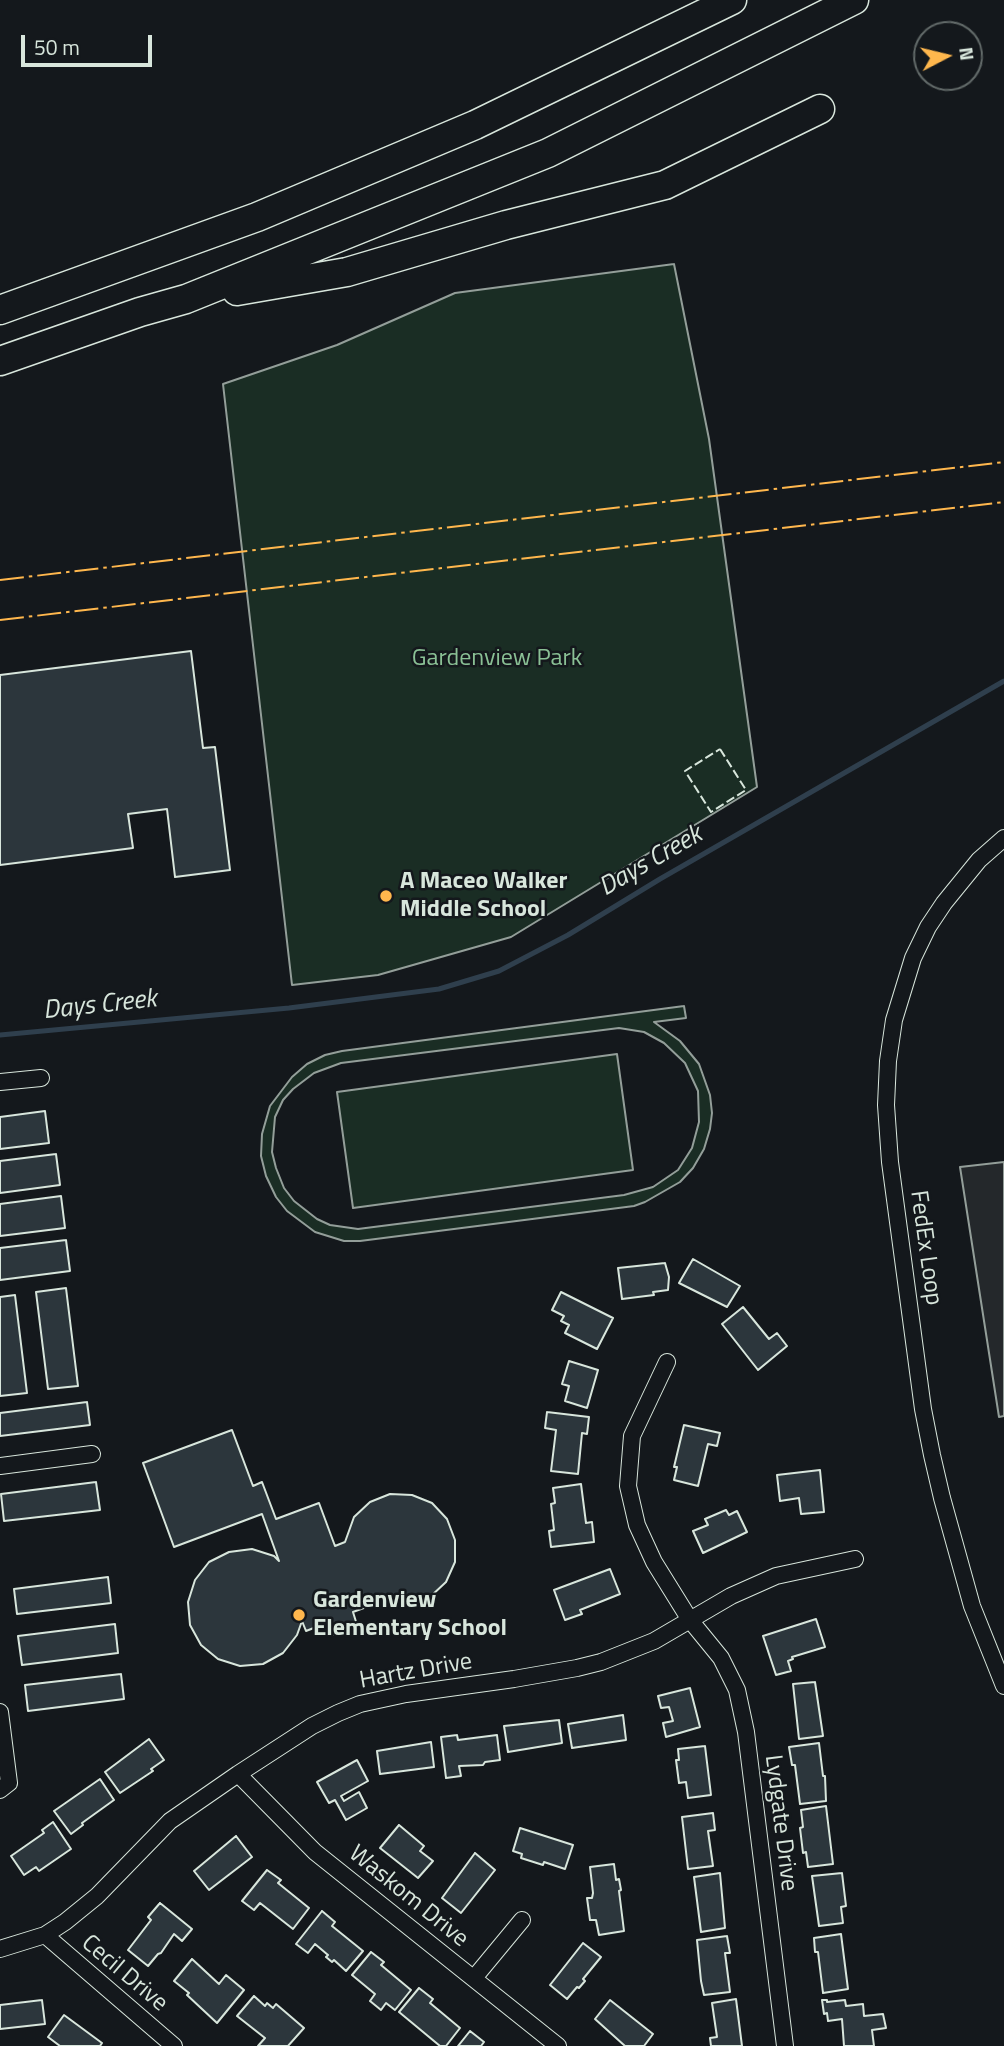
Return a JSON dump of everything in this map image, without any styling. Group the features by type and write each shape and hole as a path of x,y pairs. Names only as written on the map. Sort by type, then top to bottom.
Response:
{"highway":[{"path":"0,310 282,206 475,125 732,0"},
{"path":"0,361 140,312 186,299 548,153 854,0"},
{"path":"186,299 347,272 506,225 665,185 820,108"}],"street":[{"name":"FedEx Loop","path":"1004,838 979,860 944,903 928,927 913,958 894,1020 888,1061 886,1105 890,1163 932,1455 969,1595 1004,1686"},
{"path":"0,1082 41,1077"},
{"name":"Lydgate Drive","path":"667,1362 632,1436 628,1486 645,1544 690,1620 721,1658 731,1675 742,1708 785,2046"},
{"path":"0,1466 92,1454"},
{"name":"Hartz Drive","path":"0,1950 44,1935 81,1911 170,1821 312,1726 360,1704 406,1693 577,1668 626,1653 731,1596 776,1576 855,1559"},
{"path":"0,1713 9,1783 0,1790"},
{"name":"Waskom Drive","path":"238,1774 315,1852 558,2046"},
{"path":"474,1978 522,1920"},
{"name":"Cecil Drive","path":"44,1935 174,2046"}],"green space":[{"name":"Gardenview Park","path":"674,264 709,439 757,787 511,937 378,975 292,985 223,384 337,345 455,293"},
{"path":"684,1006 686,1018 654,1022 680,1041 699,1064 710,1095 710,1129 704,1149 693,1168 680,1182 634,1206 344,1241 315,1232 287,1211 276,1197 266,1176 261,1156 262,1134 270,1106 292,1077 307,1064 325,1055","holes":["619,1028 644,1032 664,1043 685,1063 698,1091 699,1122 692,1148 678,1170 653,1187 624,1195 358,1229 330,1225 317,1219 294,1201 284,1188 272,1152 275,1117 283,1100 314,1073 341,1063"]},
{"path":"617,1054 633,1170 353,1208 337,1092"}],"shaded area":[{"path":"1004,1162 1004,1416 999,1417 960,1167"}],"building":[{"path":"191,651 203,748 215,747 230,870 175,877 167,809 128,814 133,848 0,865 0,675"},
{"path":"45,1111 49,1143 0,1149 0,1117"},
{"path":"56,1154 60,1185 0,1193 0,1161"},
{"path":"61,1196 65,1228 0,1236 0,1204"},
{"path":"66,1240 70,1271 0,1280 0,1248"},
{"path":"693,1259 740,1286 727,1307 679,1283"},
{"path":"665,1263 669,1277 668,1290 653,1292 654,1295 622,1299 618,1268"},
{"path":"66,1288 78,1386 48,1389 36,1292"},
{"path":"561,1292 613,1318 597,1349 565,1333 569,1325 561,1321 564,1316 552,1310"},
{"path":"15,1295 27,1393 0,1396 0,1297"},
{"path":"743,1307 769,1339 777,1333 787,1346 758,1370 722,1324"},
{"path":"569,1361 598,1370 587,1408 565,1401 569,1386 562,1384"},
{"path":"87,1402 90,1425 0,1436 0,1413"},
{"path":"547,1412 589,1417 587,1434 582,1433 578,1474 551,1471 556,1430 545,1428"},
{"path":"684,1425 720,1433 717,1446 708,1444 698,1486 674,1480 677,1467 674,1467"},
{"path":"232,1430 253,1486 262,1482 276,1519 319,1503 335,1546 345,1542 354,1517 370,1502 390,1494 412,1495 432,1503 447,1519 455,1540 455,1562 446,1582 430,1597 410,1605 388,1605 380,1602 353,1612 357,1625 343,1634 327,1635 324,1624 306,1631 302,1621 297,1635 283,1653 263,1664 240,1666 218,1659 201,1645 190,1625 188,1602 195,1580 209,1562 229,1552 252,1549 274,1556 279,1561 262,1514 174,1547 143,1463"},
{"path":"820,1470 824,1512 801,1514 799,1498 780,1501 777,1475"},
{"path":"96,1482 100,1510 4,1521 1,1494"},
{"path":"581,1484 586,1523 592,1522 594,1542 551,1547 549,1531 554,1530 551,1504 555,1503 553,1488"},
{"path":"726,1510 729,1515 737,1511 747,1532 703,1553 693,1531 708,1525 705,1519"},
{"path":"610,1569 620,1594 580,1610 582,1614 565,1620 554,1590"},
{"path":"108,1577 111,1603 17,1614 14,1589"},
{"path":"816,1619 825,1647 792,1657 793,1659 788,1661 791,1671 776,1675 763,1636"},
{"path":"115,1624 118,1653 22,1665 18,1636"},
{"path":"121,1674 124,1699 28,1711 25,1685"},
{"path":"815,1682 823,1736 799,1739 793,1684"},
{"path":"690,1688 700,1727 666,1737 663,1723 673,1721 669,1707 661,1708 658,1696"},
{"path":"623,1715 626,1740 572,1748 568,1724"},
{"path":"559,1720 562,1743 508,1752 504,1726"},
{"path":"457,1735 458,1740 497,1735 500,1760 485,1762 483,1765 459,1766 461,1776 446,1778 441,1737"},
{"path":"149,1739 164,1760 151,1769 153,1771 120,1793 105,1772"},
{"path":"431,1742 434,1767 380,1774 377,1751"},
{"path":"819,1743 826,1801 800,1804 795,1765 792,1765 789,1747"},
{"path":"705,1746 711,1795 688,1798 686,1782 679,1783 676,1760 679,1760 678,1749"},
{"path":"357,1760 368,1781 341,1796 344,1801 359,1792 367,1808 346,1820 335,1800 329,1803 317,1782"},
{"path":"100,1779 114,1800 71,1834 54,1811"},
{"path":"826,1806 833,1864 808,1867 806,1852 803,1853 801,1810"},
{"path":"713,1813 715,1830 708,1831 713,1866 688,1869 682,1817"},
{"path":"53,1822 71,1849 39,1871 36,1867 24,1875 11,1856 44,1833 42,1830"},
{"path":"399,1825 424,1846 420,1851 433,1861 418,1878 380,1848"},
{"path":"520,1828 573,1845 565,1869 521,1858 522,1854 513,1851"},
{"path":"236,1836 252,1857 209,1890 194,1871"},
{"path":"475,1853 495,1870 461,1913 442,1898"},
{"path":"614,1864 616,1880 619,1879 621,1890 624,1931 599,1935 596,1920 590,1920 587,1898 592,1898 593,1893 590,1867"},
{"path":"267,1870 281,1880 278,1883 309,1908 293,1929 260,1903 254,1910 242,1901"},
{"path":"720,1873 725,1928 701,1932 694,1877"},
{"path":"842,1873 846,1906 841,1907 843,1923 819,1926 812,1876"},
{"path":"160,1903 192,1929 182,1941 174,1934 148,1966 128,1950 151,1920 148,1917"},
{"path":"322,1911 335,1922 332,1926 363,1951 346,1971 334,1960 332,1962 326,1957 328,1955 315,1944 308,1953 296,1944"},
{"path":"841,1934 848,1989 823,1993 814,1938"},
{"path":"727,1936 730,1953 725,1953 730,1992 704,1995 697,1940"},
{"path":"583,1943 601,1957 583,1979 585,1981 567,1999 550,1985"},
{"path":"371,1952 384,1962 381,1965 411,1990 395,2010 386,2003 381,2010 370,2001 375,1994 352,1975"},
{"path":"192,1959 219,1984 226,1975 244,1990 217,2023 174,1981"},
{"path":"419,1988 433,1999 430,2003 460,2028 446,2046 440,2046 399,2012"},
{"path":"254,1996 265,2006 267,2003 273,2008 276,2004 304,2028 288,2046 258,2046 265,2038 237,2016"},
{"path":"736,1999 742,2046 711,2046 710,2038 717,2037 712,2003"},
{"path":"42,2000 45,2024 0,2029 0,2005"},
{"path":"610,2000 653,2034 644,2046 625,2046 595,2019"},
{"path":"822,2000 845,2000 846,2006 863,2004 864,2016 883,2014 886,2028 872,2030 874,2046 844,2046 842,2019 828,2021"},
{"path":"64,2015 102,2043 100,2046 60,2046 48,2037"},
{"path":"470,2031 484,2042 481,2046 458,2046"}],"waterway":[{"name":"Days Creek","path":"0,1035 289,1008 439,989 499,971 568,935 1004,681"}],"fence":[{"path":"720,749 746,790 711,812 685,771 720,749"}],"power":[{"path":"0,580 1004,462"},
{"path":"0,620 1004,502"}],"place":[{"name":"A Maceo Walker Middle School","path":"386,896"},
{"name":"Gardenview Elementary School","path":"299,1615"}]}
